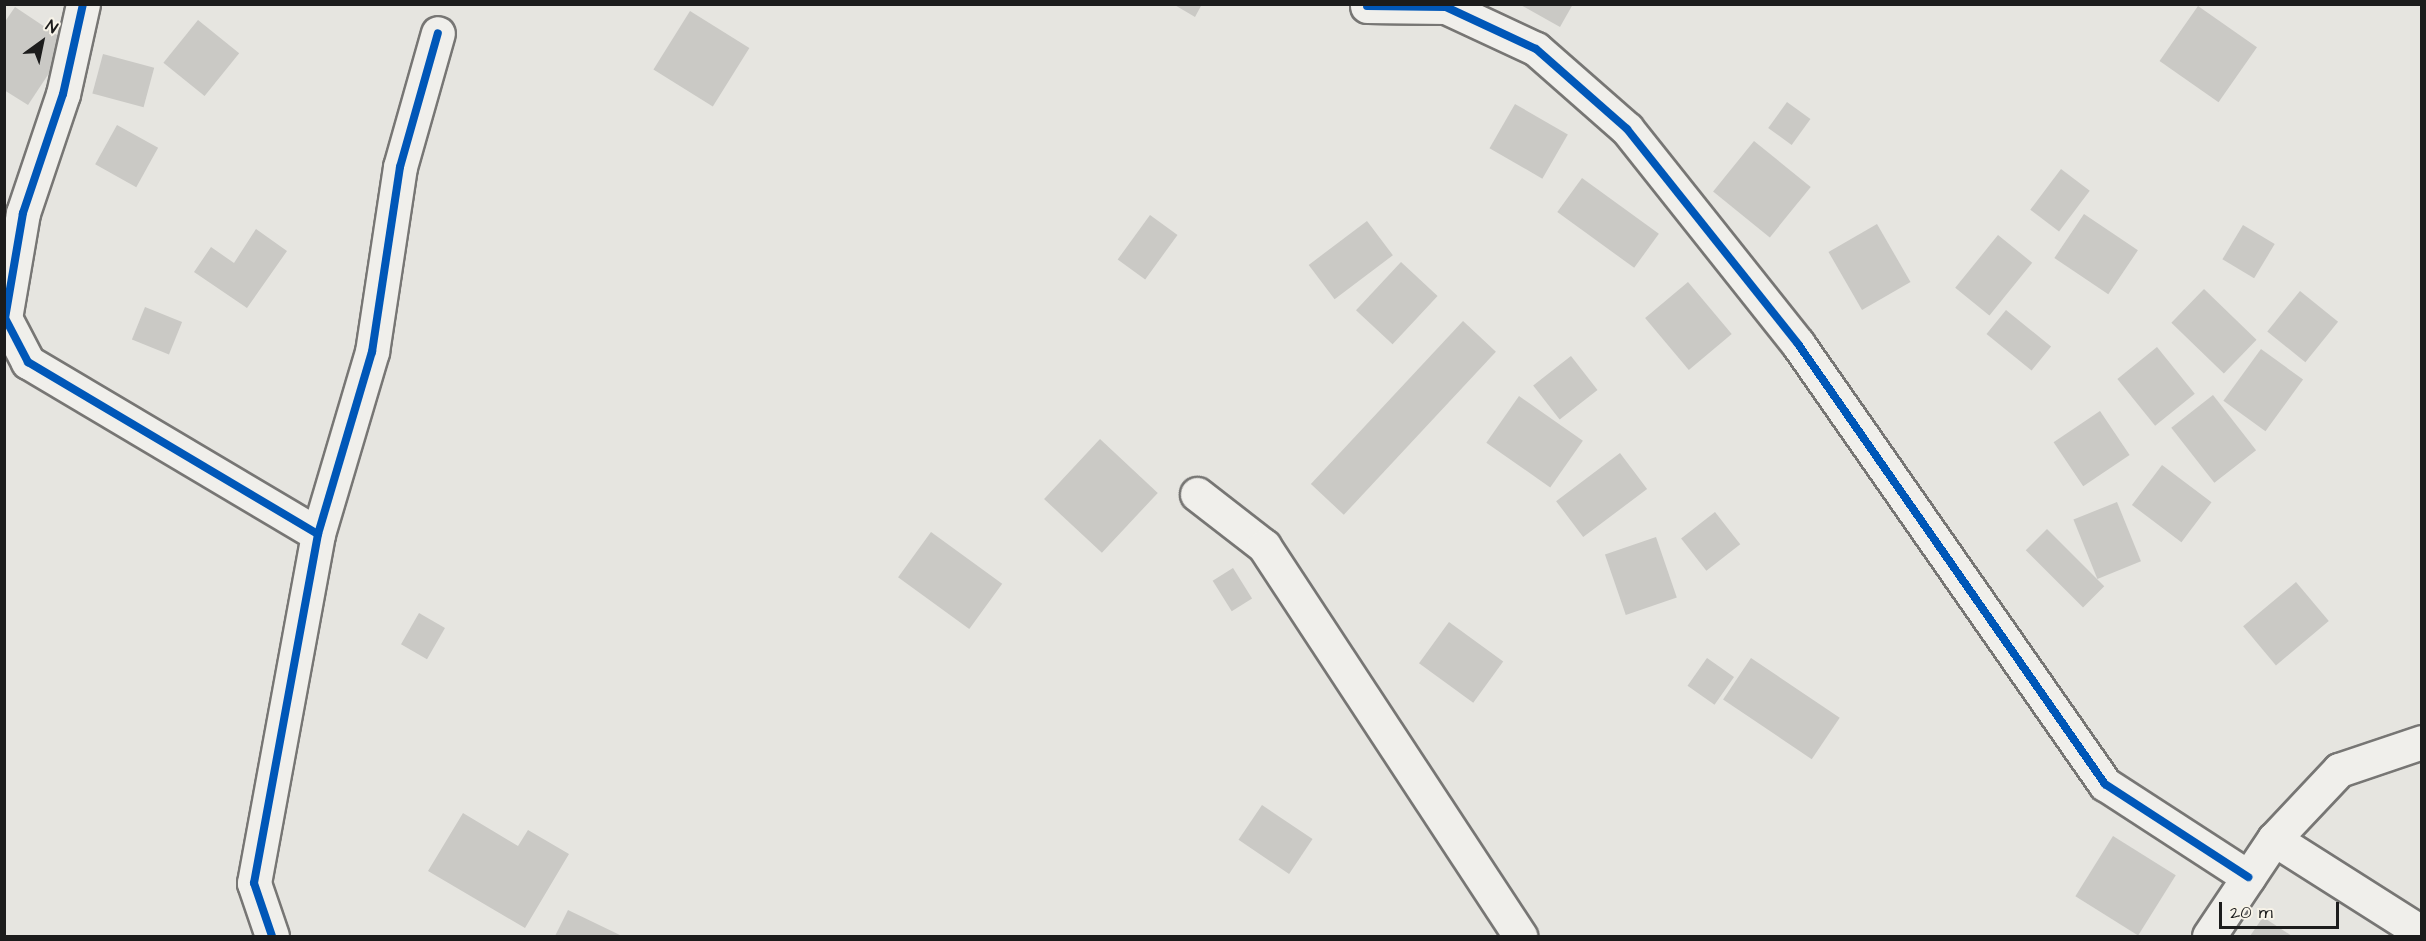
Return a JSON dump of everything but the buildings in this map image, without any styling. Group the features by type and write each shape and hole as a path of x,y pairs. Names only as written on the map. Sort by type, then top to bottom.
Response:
{"street":[{"path":"83,4 63,94 23,213 5,318 28,362 318,534"},
{"path":"1367,6 1446,7 1536,49 1627,129 1797,344 2105,784 2248,877"},
{"path":"272,936 254,883 318,534 372,352 400,167 438,33"},
{"path":"1197,494 1264,546 1520,936"},
{"path":"2209,936 2274,839 2339,770 2421,742"},
{"path":"2274,839 2421,933"}],"cycle path":[{"path":"83,4 63,94 23,213 5,318 28,362 318,534"},
{"path":"1367,6 1446,7 1536,49 1627,129 1798,344 2105,784 2248,877"},
{"path":"272,936 254,883 318,534 372,352 400,167 438,33"}]}
